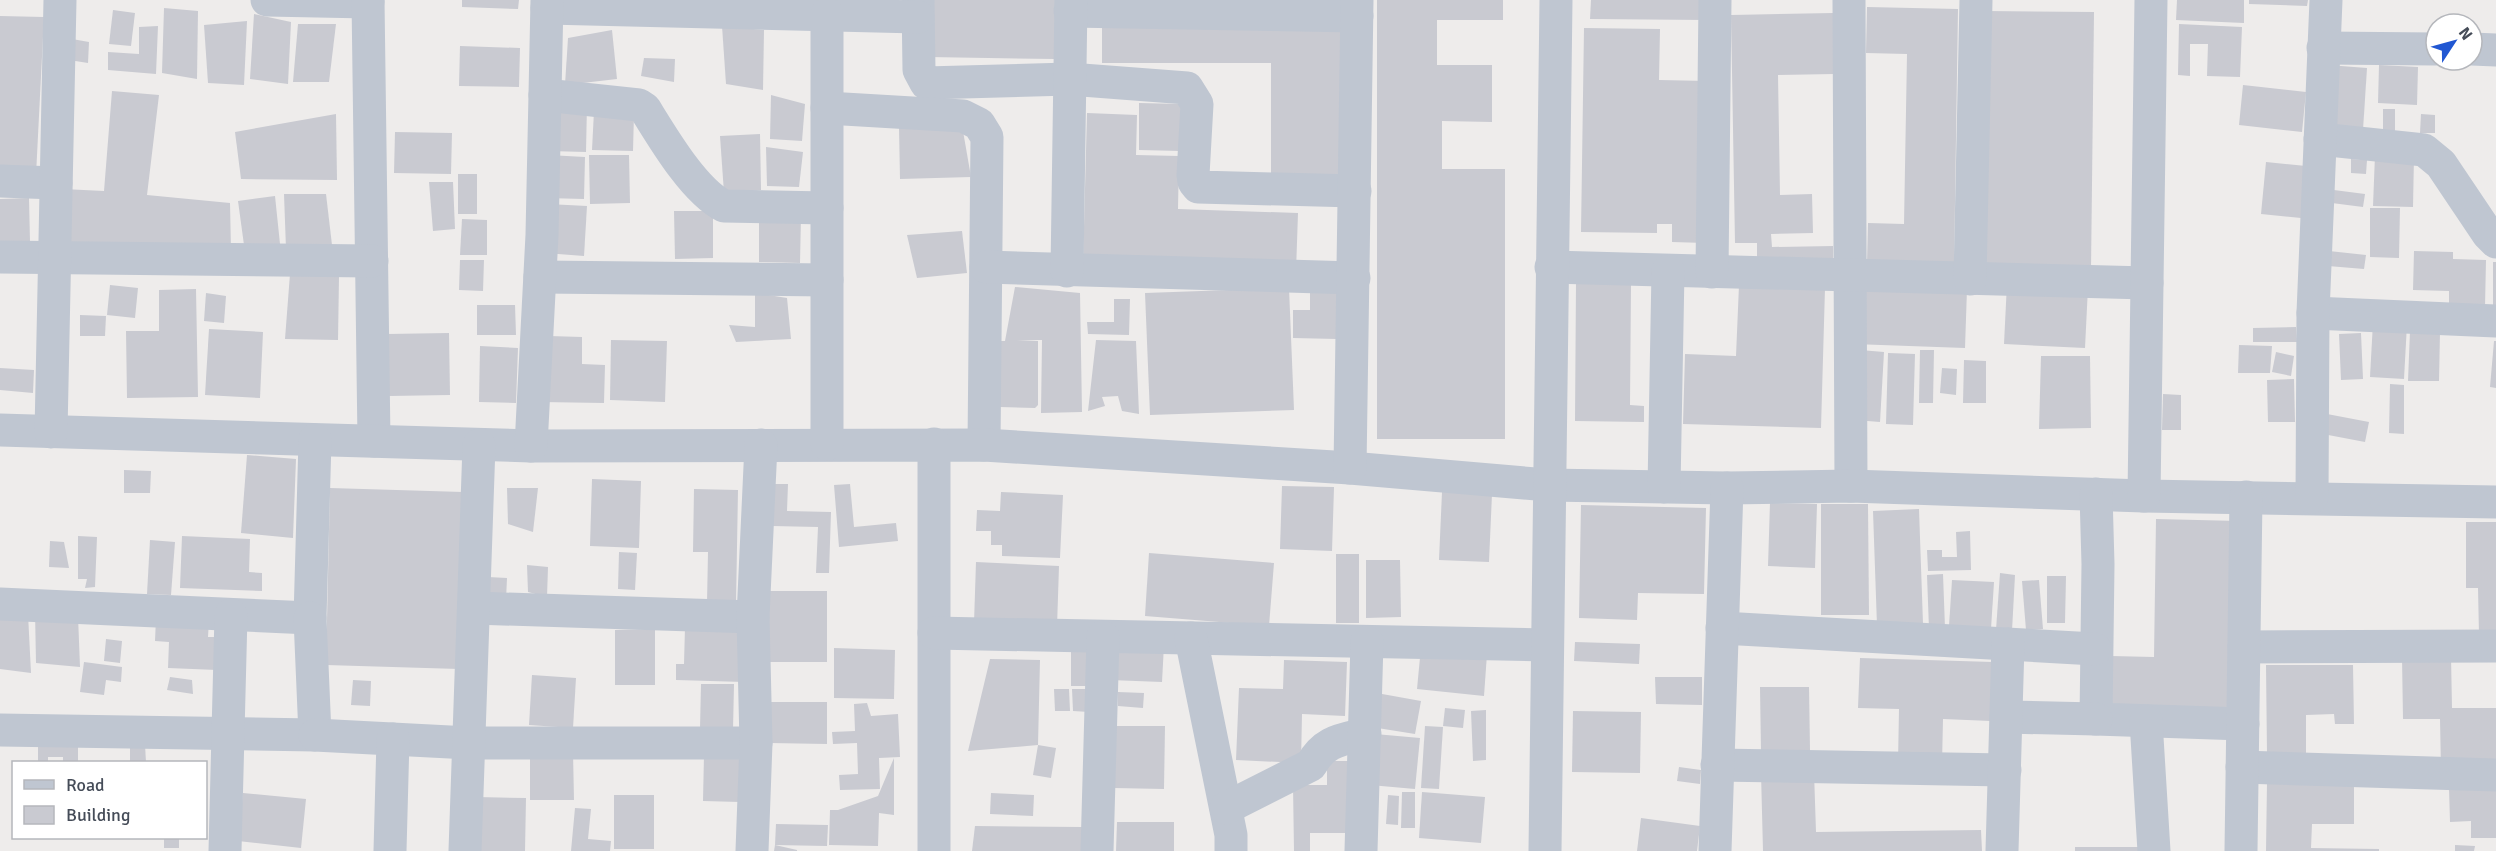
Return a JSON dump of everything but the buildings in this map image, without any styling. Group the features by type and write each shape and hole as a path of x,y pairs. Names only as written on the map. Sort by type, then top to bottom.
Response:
{"street":[{"path":"51,432 60,0"},
{"path":"267,0 368,1 374,441"},
{"path":"1545,851 1556,0"},
{"path":"1712,272 1715,0"},
{"path":"1849,0 1851,486"},
{"path":"1970,279 1976,0"},
{"path":"2144,496 2151,0"},
{"path":"2312,497 2313,313 2326,0"},
{"path":"531,446 540,277 547,4 827,14 918,8 919,70 926,83 957,84 1070,79 1187,88 1197,104 1193,175 1194,182 1198,186 1355,191"},
{"path":"1066,271 1071,6 1357,8 1350,468"},
{"path":"827,14 827,444"},
{"path":"2323,48 2424,49"},
{"path":"957,84 963,117"},
{"path":"544,95 639,105 645,109 700,189 724,206 827,208"},
{"path":"827,108 963,117 980,124 987,137 984,445"},
{"path":"2320,139 2424,150 2441,164 2488,234 2496,242"},
{"path":"0,181 56,183"},
{"path":"0,257 372,261"},
{"path":"986,267 1354,278"},
{"path":"1551,267 2147,283"},
{"path":"1664,487 1668,271"},
{"path":"540,277 827,280"},
{"path":"2313,313 2496,321"},
{"path":"0,430 531,446 984,445 1350,468 1548,485 1727,488 1851,486 2144,496 2312,497 2496,502"},
{"path":"315,440 310,618 315,735"},
{"path":"465,851 479,444"},
{"path":"752,851 756,742 753,616 761,444"},
{"path":"933,444 934,851"},
{"path":"1715,851 1727,488"},
{"path":"2096,494 2098,564 2096,718"},
{"path":"2241,851 2246,497"},
{"path":"0,604 310,618"},
{"path":"474,608 753,616"},
{"path":"225,851 231,615"},
{"path":"1722,628 2096,649"},
{"path":"934,633 1546,645"},
{"path":"1097,851 1102,637"},
{"path":"1191,638 1232,835 1231,851"},
{"path":"1361,851 1367,642"},
{"path":"2002,851 2008,644"},
{"path":"2244,647 2496,646"},
{"path":"2006,717 2243,724"},
{"path":"2146,721 2154,851"},
{"path":"0,730 315,735 469,743 756,742"},
{"path":"1226,808 1311,765 1316,754 1329,743 1365,734"},
{"path":"390,851 393,740"},
{"path":"1717,765 2005,770"},
{"path":"2242,767 2496,775"}]}
